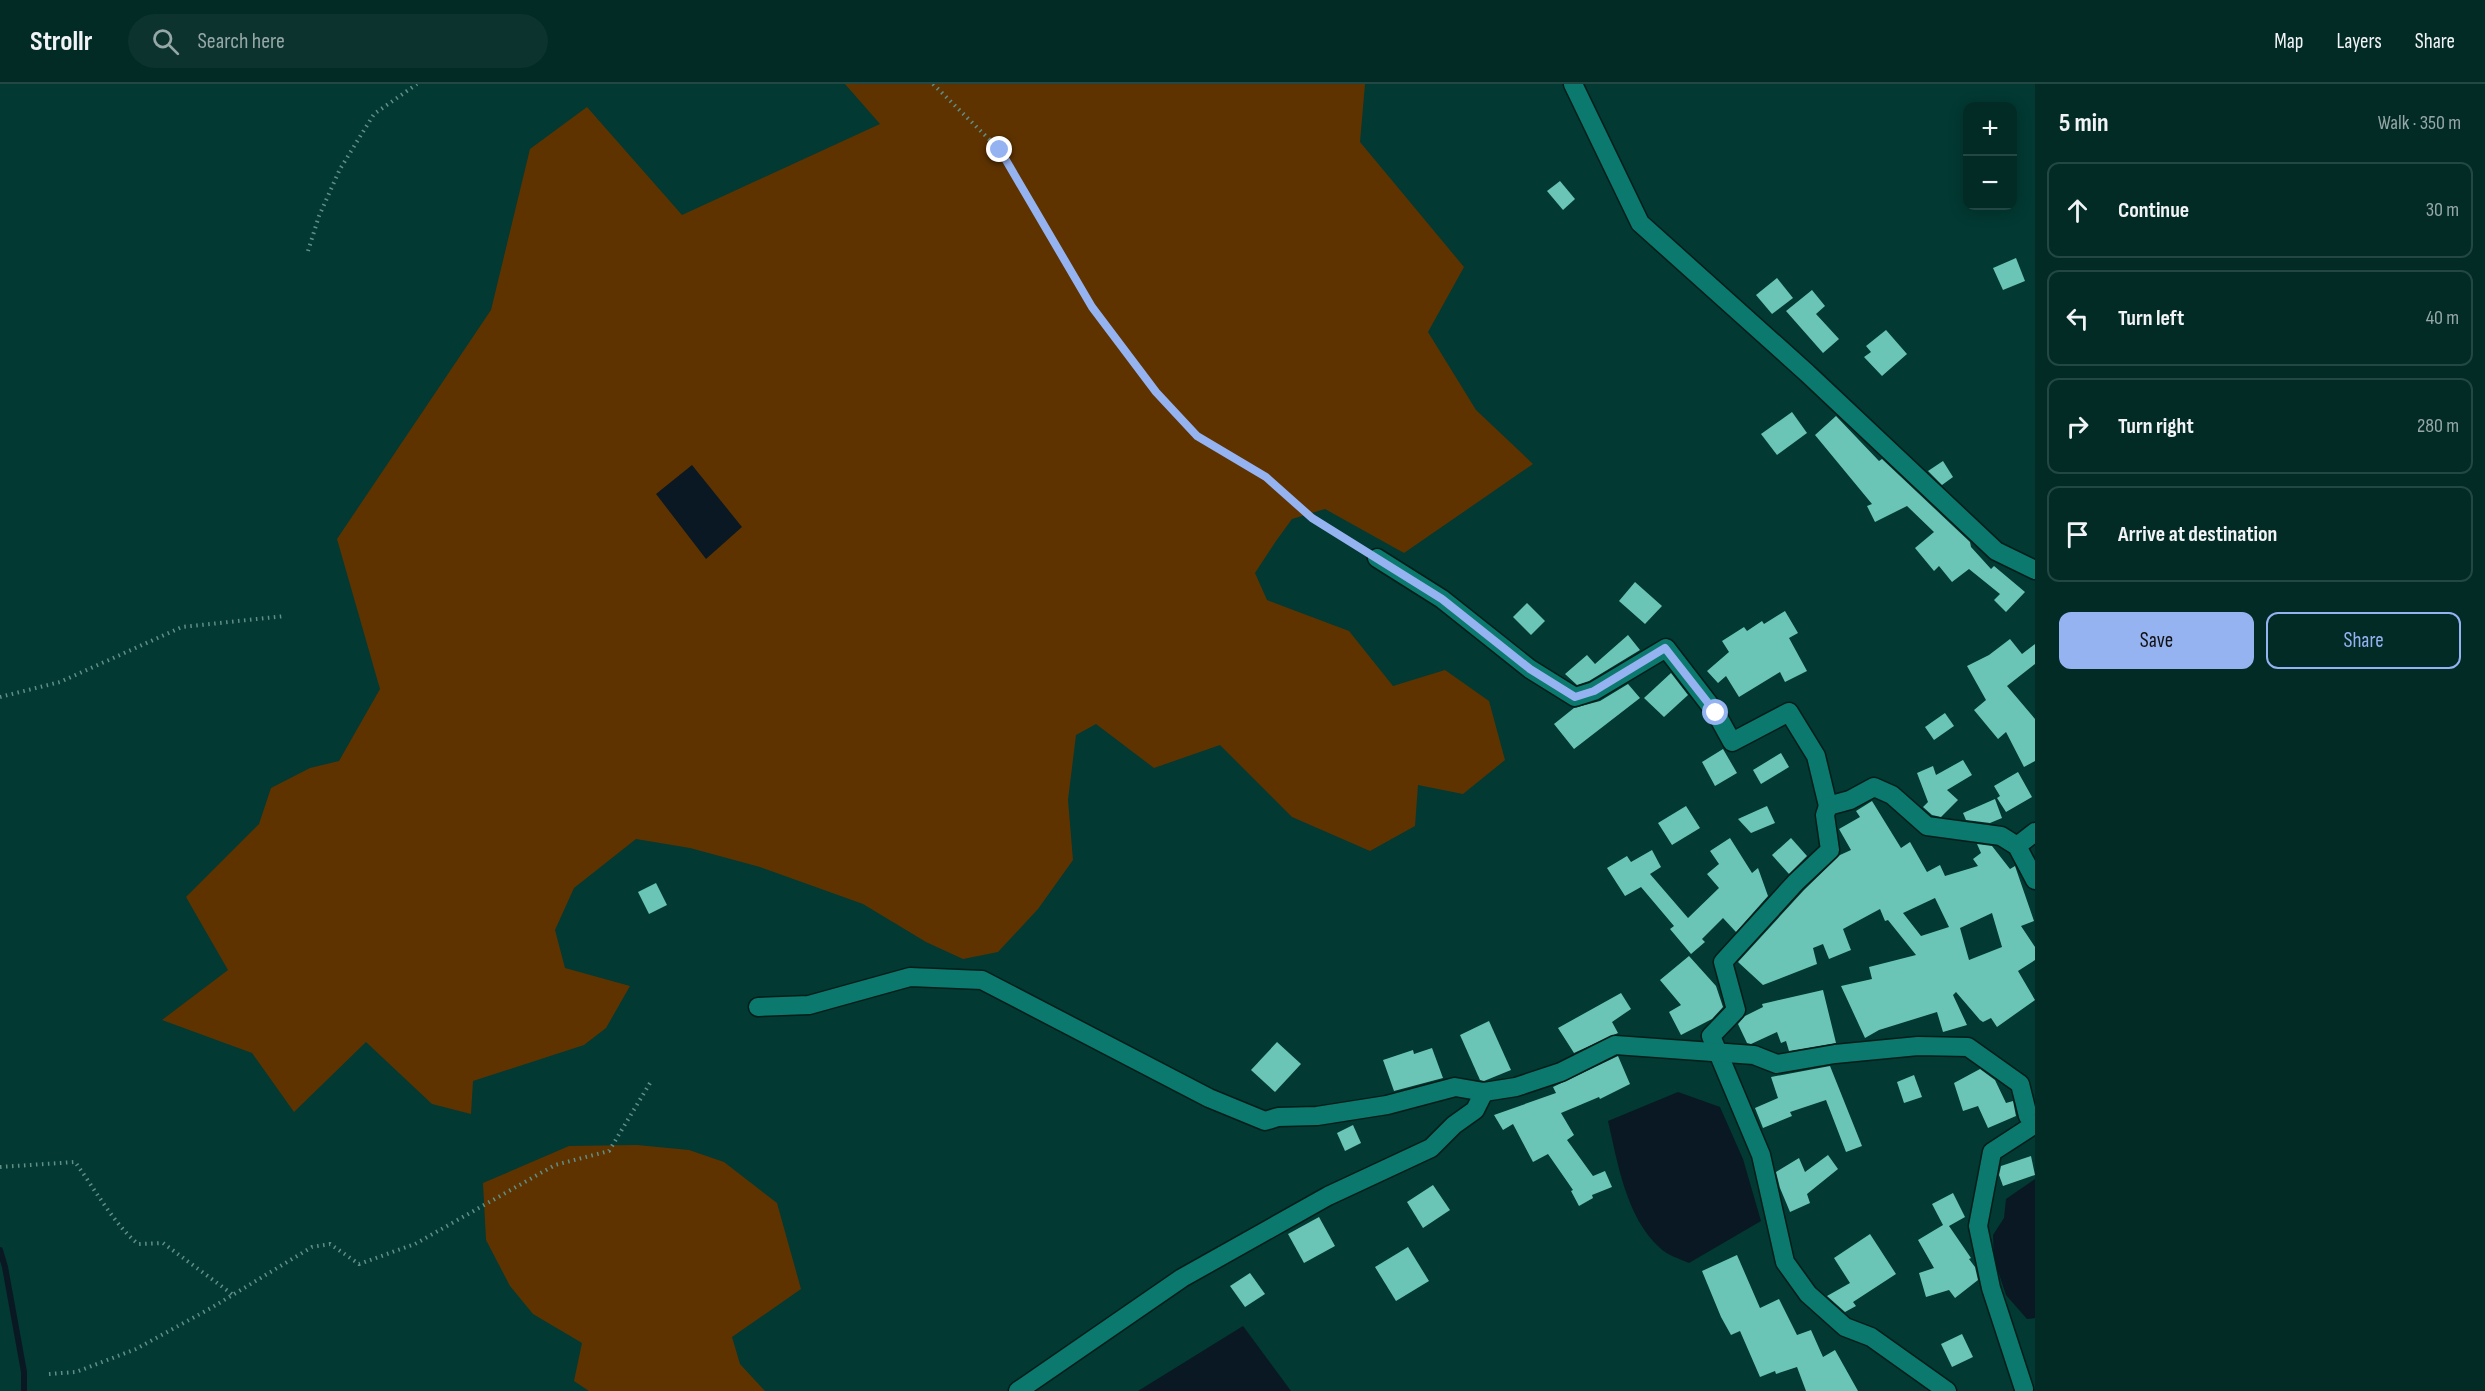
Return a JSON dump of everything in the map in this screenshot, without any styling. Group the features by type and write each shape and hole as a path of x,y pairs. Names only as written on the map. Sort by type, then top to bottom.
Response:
{"street":[{"path":"1573,84 1640,223 1807,373 1996,551 2035,570"},
{"path":"1377,558 1442,599 1530,669 1575,697 1594,691 1665,648 1716,713 1732,742 1790,712 1816,756 1827,806 1825,814 1830,850 1796,882 1723,962 1736,1010 1711,1036 1761,1155 1785,1262 1808,1294 1845,1327 1871,1337 1947,1391"},
{"path":"1827,806 1850,800 1874,787 1892,795 1927,826 2001,836 2017,846 2035,880"},
{"path":"2017,846 2035,832"},
{"path":"758,1007 809,1005 910,977 982,980 1209,1098 1265,1121 1278,1117 1317,1116 1387,1106 1455,1087 1484,1092 1516,1087 1561,1072 1615,1045 1754,1055 1776,1064 1835,1054 1918,1046 1968,1047 2020,1084 2028,1116 2035,1123 1992,1152 1978,1226 1991,1288 2025,1390"},
{"path":"1018,1391 1182,1278 1328,1196 1431,1148 1454,1125 1474,1110 1484,1092"}],"path":[{"path":"308,251 319,216 340,169 374,114 417,84"},
{"path":"933,84 1000,150 1092,307 1156,392 1197,436 1266,477 1312,518 1377,558"},
{"path":"0,697 60,682 182,627 285,616"},
{"path":"49,1374 76,1372 136,1349 312,1247 330,1244 359,1264 415,1244 555,1165 609,1151 650,1083"},
{"path":"0,1167 75,1162 122,1230 138,1244 163,1243 232,1294"}],"shaded area":[{"path":"845,84 1365,84 1360,142 1464,267 1428,332 1476,410 1533,464 1404,553 1325,509 1292,519 1255,573 1267,600 1349,631 1393,686 1445,670 1489,701 1505,760 1463,794 1418,785 1415,826 1370,851 1292,817 1220,745 1154,768 1096,724 1076,735 1068,800 1073,860 1038,909 998,952 963,959 926,942 863,904 760,867 690,848 636,839 574,888 555,930 565,968 630,986 606,1028 584,1045 473,1081 471,1114 432,1104 366,1042 294,1112 252,1053 162,1020 228,970 186,897 259,824 271,788 310,768 339,761 380,689 337,539 491,310 530,149 587,107 682,215 880,124"},
{"path":"637,1145 689,1150 724,1162 777,1203 801,1289 732,1337 740,1364 765,1391 589,1391 574,1381 582,1343 533,1314 510,1286 486,1240 483,1183 569,1146"}],"water":[{"path":"692,465 742,527 706,559 656,494"},
{"path":"1678,1092 1720,1107 1743,1159 1761,1221 1689,1263 1663,1250 1648,1235 1639,1221 1625,1189 1608,1121"},
{"path":"2035,1179 2035,1318 2027,1319 2006,1295 1994,1259 1993,1235 2004,1218 2006,1199"},
{"path":"1243,1326 1291,1391 1138,1391"}],"building":[{"path":"1560,181 1575,199 1563,210 1547,191"},
{"path":"2016,258 2025,281 2003,290 1993,268"},
{"path":"1777,278 1793,298 1772,314 1756,295"},
{"path":"1812,290 1825,306 1816,314 1839,339 1823,353 1786,311"},
{"path":"1886,330 1907,354 1882,376 1864,357 1871,352 1866,346"},
{"path":"1792,412 1807,433 1777,455 1761,434"},
{"path":"1836,416 1879,461 1882,459 1970,542 1971,547 1991,569 1994,566 2025,592 2006,612 1994,600 2000,594 1969,569 1952,582 1939,566 1934,571 1915,548 1934,532 1907,506 1875,522 1867,506 1872,504 1815,435"},
{"path":"1943,461 1953,477 1942,485 1928,471"},
{"path":"1635,582 1662,606 1645,624 1619,601"},
{"path":"1527,603 1545,621 1531,635 1513,617"},
{"path":"1785,611 1798,633 1789,638 1807,671 1785,682 1780,672 1739,697 1726,676 1718,683 1707,671 1729,652 1722,641 1744,627 1747,631 1762,621 1764,624"},
{"path":"1628,635 1640,650 1589,681 1577,685 1565,674 1587,655 1595,664"},
{"path":"2010,639 2022,654 2035,644 2035,664 2007,686 2035,719 2035,761 2024,767 2006,732 1998,739 1974,710 1986,700 1967,666 1989,655"},
{"path":"1671,673 1688,695 1664,717 1644,698"},
{"path":"1628,684 1640,698 1574,749 1554,724 1574,708 1600,701"},
{"path":"1945,713 1954,726 1934,740 1925,727"},
{"path":"1723,749 1737,773 1715,786 1702,762"},
{"path":"1781,753 1789,767 1761,784 1753,770"},
{"path":"1963,760 1972,775 1947,790 1958,800 1941,817 1932,815 1923,807 1928,802 1917,773 1933,766 1936,775"},
{"path":"2018,772 2032,797 2006,812 1997,798 2000,796 1994,786"},
{"path":"1995,799 2002,818 1990,823 1966,820 1963,813"},
{"path":"1872,801 1901,848 1910,842 1927,872 1940,865 1945,876 1978,866 1973,859 1981,853 1977,844 1992,846 2010,869 2015,866 2034,921 2021,926 2035,947 2035,960 2018,971 2035,1000 1997,1027 1991,1018 1983,1022 1980,1020 1956,992 1953,995 1967,1025 1943,1032 1937,1012 1879,1030 1865,1038 1841,986 1872,979 1869,967 1916,955 1888,920 1885,921 1880,909 1843,929 1851,950 1829,959 1823,944 1813,948 1817,964 1763,985 1738,962 1804,890 1840,855 1851,850 1839,829 1860,817 1856,811","holes":["1935,898 1949,927 1921,936 1903,913","1992,913 2002,947 1969,960 1960,928"]},
{"path":"1686,806 1700,828 1672,845 1658,823"},
{"path":"1767,806 1775,823 1751,833 1738,819"},
{"path":"1730,838 1752,873 1758,868 1768,896 1736,932 1723,918 1702,939 1705,942 1691,954 1670,929 1674,926 1641,887 1625,896 1607,868 1627,856 1631,862 1652,850 1661,867 1650,874 1688,918 1719,888 1707,874 1719,864 1710,851"},
{"path":"1791,838 1807,856 1789,874 1772,855"},
{"path":"656,883 667,905 649,914 638,892"},
{"path":"1689,956 1716,986 1723,1007 1712,1019 1681,1035 1669,1012 1681,1005 1660,980"},
{"path":"1823,990 1836,1043 1789,1051 1786,1041 1781,1043 1777,1032 1751,1044 1747,1043 1738,1024 1745,1016 1763,1007 1762,1004"},
{"path":"1621,993 1631,1009 1612,1022 1618,1033 1574,1053 1558,1028"},
{"path":"1489,1021 1511,1070 1484,1081 1480,1080 1460,1035"},
{"path":"1277,1042 1301,1064 1275,1092 1251,1070"},
{"path":"1432,1048 1443,1078 1394,1091 1383,1060 1413,1050 1414,1054"},
{"path":"1618,1056 1630,1084 1600,1099 1599,1097 1561,1113 1574,1135 1567,1140 1593,1176 1605,1171 1612,1187 1592,1195 1593,1198 1579,1206 1571,1191 1573,1190 1548,1154 1533,1162 1513,1124 1503,1130 1494,1115 1556,1093 1553,1087"},
{"path":"1830,1066 1862,1146 1846,1152 1826,1100 1790,1112 1792,1116 1763,1128 1755,1108 1778,1098 1771,1077"},
{"path":"1980,1069 1995,1080 2006,1103 2013,1101 2016,1116 1988,1128 1978,1106 1963,1111 1954,1083"},
{"path":"1914,1075 1922,1097 1904,1103 1897,1082"},
{"path":"1353,1125 1361,1143 1345,1151 1337,1133"},
{"path":"1828,1155 1838,1169 1807,1194 1810,1203 1790,1212 1776,1172 1799,1158 1805,1172"},
{"path":"2031,1156 2035,1175 2003,1186 1999,1175 2001,1166"},
{"path":"1433,1185 1450,1210 1423,1228 1407,1202"},
{"path":"1953,1193 1965,1217 1949,1226 1971,1258 1969,1259 1975,1267 1978,1280 1955,1298 1949,1290 1926,1297 1919,1273 1934,1268 1918,1240 1943,1225 1932,1204"},
{"path":"1319,1217 1335,1246 1304,1263 1288,1234"},
{"path":"1870,1234 1896,1274 1853,1302 1856,1306 1845,1312 1827,1296 1850,1283 1834,1258"},
{"path":"1408,1247 1429,1281 1396,1301 1375,1267"},
{"path":"1737,1255 1760,1308 1779,1299 1797,1335 1811,1330 1823,1357 1835,1350 1858,1391 1806,1391 1797,1367 1776,1374 1775,1371 1760,1377 1740,1331 1731,1335 1721,1317 1702,1271"},
{"path":"1250,1273 1265,1294 1245,1307 1230,1286"},
{"path":"1962,1334 1973,1357 1952,1367 1941,1344"}],"waterway":[{"path":"0,1250 24,1372 24,1391"}],"route":[{"path":"1000,150 1092,307 1156,392 1197,436 1266,477 1312,518 1442,599 1530,669 1575,697 1594,691 1665,648 1716,713"}]}
